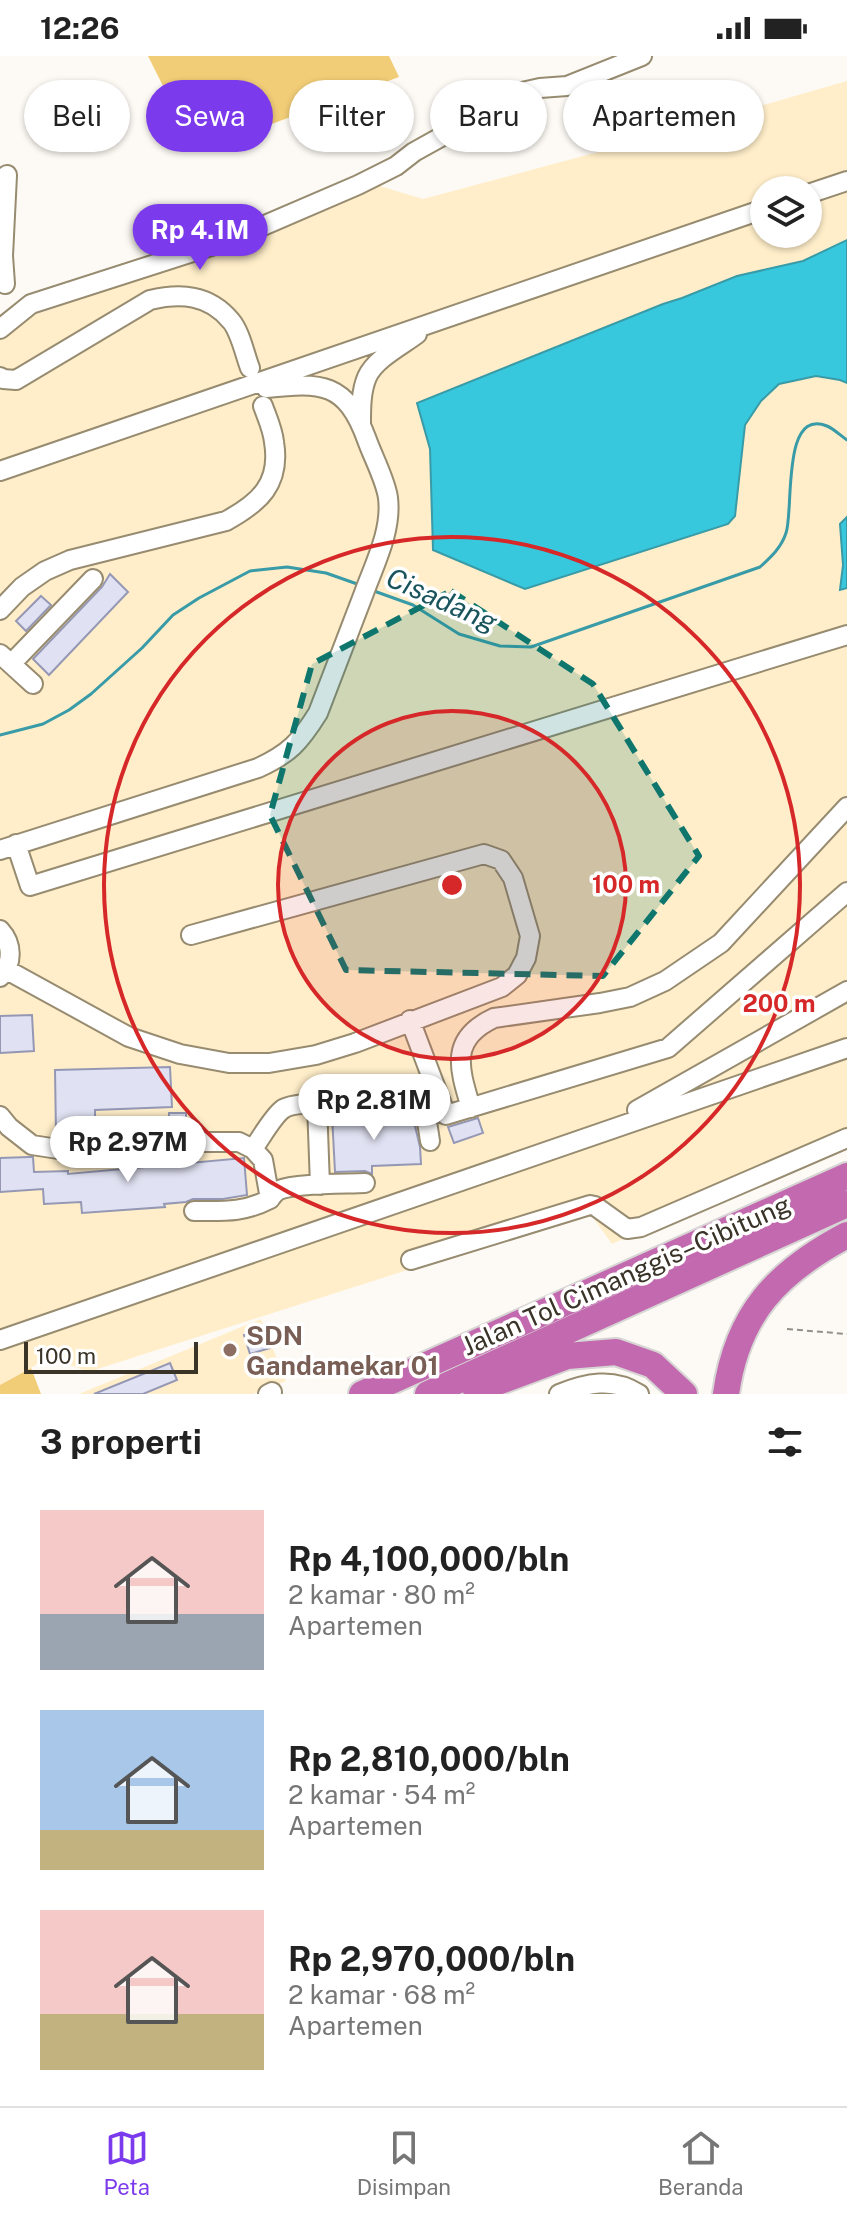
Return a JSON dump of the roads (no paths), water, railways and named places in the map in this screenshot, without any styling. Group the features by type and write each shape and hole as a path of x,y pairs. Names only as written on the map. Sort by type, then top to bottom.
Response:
{"highway":[{"name":"Jalan Tol Cimanggis–Cibitung","path":"362,1394 847,1176"},
{"name":"Jalan Tol Cimanggis–Cibitung","path":"428,1394 847,1204"},
{"path":"726,1394 730,1365 744,1327 764,1297 796,1267 847,1235"},
{"path":"464,1394 567,1356 616,1352 653,1365 684,1394"}],"street":[{"path":"0,329 31,304 230,240 358,185 522,92 567,86 642,56"},
{"path":"5,284 2,231 7,175"},
{"path":"822,189 847,181"},
{"path":"0,471 750,214"},
{"path":"0,377 16,380 150,300 174,295 198,298 217,308 233,322 250,368"},
{"path":"361,423 367,376 381,360 431,323"},
{"path":"236,391 324,386 347,402 361,423 388,497 387,524 378,556 318,713 303,736 280,758 258,768 8,847 30,886 847,635"},
{"path":"0,610 22,587 45,571 70,560 226,521 249,509 267,491 274,465 274,442 263,406"},
{"path":"33,684 6,659 93,579"},
{"path":"471,1108 460,1073 459,1054 467,1038 480,1025 494,1018 630,997 665,981 721,943 847,807"},
{"path":"0,930 11,952 3,974 129,1037 180,1054 229,1063 269,1063 316,1055 502,987 517,975 526,958 530,936 513,878 501,860 484,854 191,935"},
{"path":"410,1020 446,1115 471,1108 668,1048 847,892"},
{"path":"599,1132 847,991"},
{"path":"0,1340 847,1048"},
{"path":"253,1149 282,1109 290,1105 409,1103 426,1115 430,1141"},
{"path":"317,1104 320,1185"},
{"path":"3,1125 32,1145 58,1149 164,1142 239,1142 253,1149 263,1160 270,1199"},
{"path":"411,1260 590,1205 627,1229 641,1227 847,1138"},
{"path":"194,1211 240,1211 270,1199 277,1190 365,1183"},
{"path":"559,1394 598,1383 628,1387 639,1394"}],"water":[{"path":"847,240 847,383 816,376 779,384 761,401 745,425 735,516 728,524 525,589 433,550 430,449 417,403 663,304 737,276 803,261"},
{"path":"847,517 847,588 840,590 843,565 840,524"}],"waterway":[{"name":"Cisadang","path":"374,591 413,605 459,634 500,646 531,647 760,567 772,556 786,533 792,464 802,432 812,424 827,426 847,440"},
{"name":"Cisadang","path":"0,735 43,724 69,710 142,648 173,615 250,571 287,567 326,573 360,585"}],"place":[{"name":"SDN Gandamekar 01","path":"230,1350"}]}
